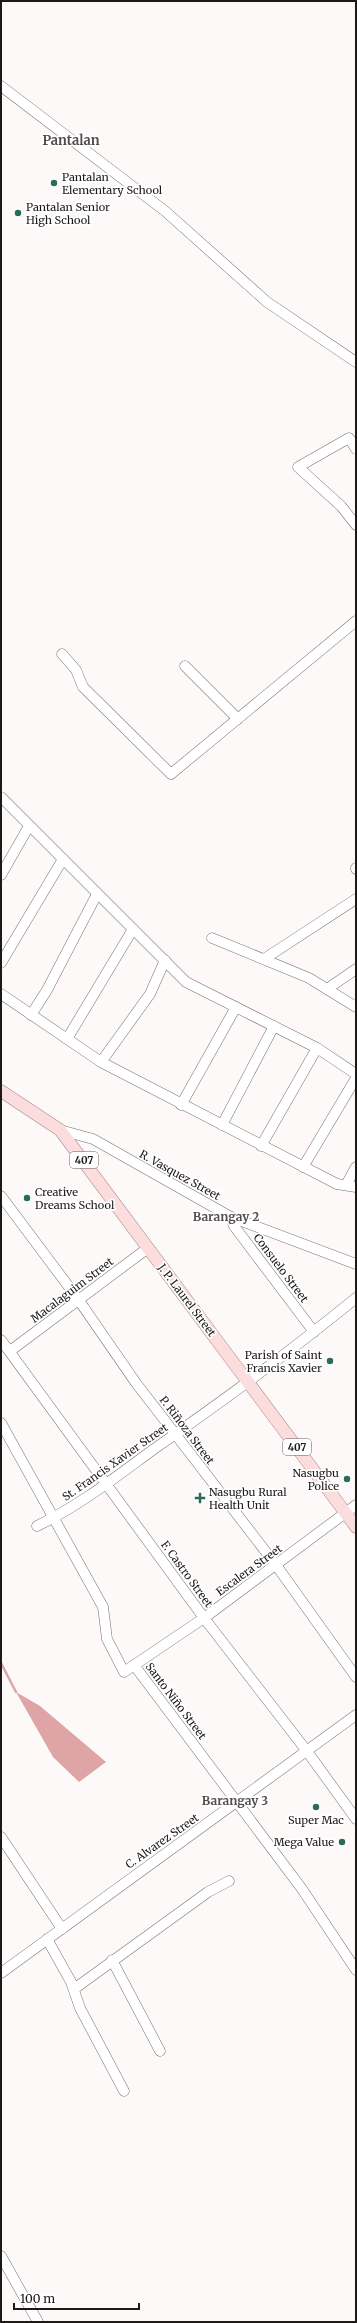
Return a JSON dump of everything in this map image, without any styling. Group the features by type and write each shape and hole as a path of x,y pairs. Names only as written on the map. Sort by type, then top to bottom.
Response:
{"main road":[{"name":"J. P. Laurel Street","path":"1,1091 60,1130 356,1527"}],"street":[{"path":"1,86 165,211 267,302 356,362"},
{"path":"356,449 349,438 298,467 341,506 356,525"},
{"path":"62,654 76,670 83,687 171,774 356,621"},
{"path":"185,666 238,719"},
{"path":"1,797 186,982 317,1048 356,1074"},
{"path":"1,875 29,826"},
{"path":"1,963 63,859"},
{"path":"31,1015 47,990 98,894"},
{"path":"264,959 356,899"},
{"path":"67,1039 133,929"},
{"path":"212,938 233,948 309,978 356,1006"},
{"path":"101,1062 150,994 165,960"},
{"path":"327,989 356,969"},
{"path":"1,994 101,1062 181,1105 337,1184 356,1187"},
{"path":"181,1105 236,1007"},
{"path":"222,1125 274,1026"},
{"path":"262,1146 317,1048"},
{"path":"303,1167 356,1078"},
{"name":"R. Vasquez Street","path":"60,1130 93,1139 231,1217 356,1264"},
{"path":"346,1185 356,1167"},
{"name":"P. Riñoza Street","path":"1,1196 78,1299 136,1383 276,1565 356,1677"},
{"name":"Consuelo Street","path":"231,1217 234,1226 314,1332"},
{"name":"Macalaguim Street","path":"10,1351 148,1248"},
{"name":"St. Francis Xavier Street","path":"37,1526 54,1518 176,1434 314,1332 356,1298"},
{"name":"F. Castro Street","path":"1,1340 204,1618 306,1750 356,1819"},
{"name":"Santo Niño Street","path":"1,1423 103,1607 107,1639 124,1672 134,1665 302,1889 356,1970"},
{"name":"Escalera Street","path":"134,1665 204,1618 356,1504"},
{"name":"C. Alvarez Street","path":"1,1973 356,1715"},
{"path":"1,1837 62,1929"},
{"path":"74,1989 112,1960 208,1892 229,1881"},
{"path":"47,1940 62,1963 74,1989 80,2008 124,2091"},
{"path":"112,1960 160,2051"},
{"path":"1,2256 38,2322"}],"shaded area":[{"path":"16,1692 40,1706 106,1762 79,1782 53,1757"}],"waterway":[{"path":"1,1663 16,1692"}],"place":[{"name":"Pantalan Elementary School","path":"54,183"},
{"name":"Pantalan Senior High School","path":"18,213"},
{"name":"Creative Dreams School","path":"27,1198"},
{"name":"Parish of Saint Francis Xavier","path":"330,1361"},
{"name":"Nasugbu Police","path":"347,1479"},
{"name":"Nasugbu Rural Health Unit","path":"200,1498"},
{"name":"Super Mac","path":"316,1807"},
{"name":"Mega Value","path":"342,1842"}],"district":[{"name":"Pantalan","path":"71,140"},
{"name":"Barangay 2","path":"226,1217"},
{"name":"Barangay 3","path":"235,1801"}]}
